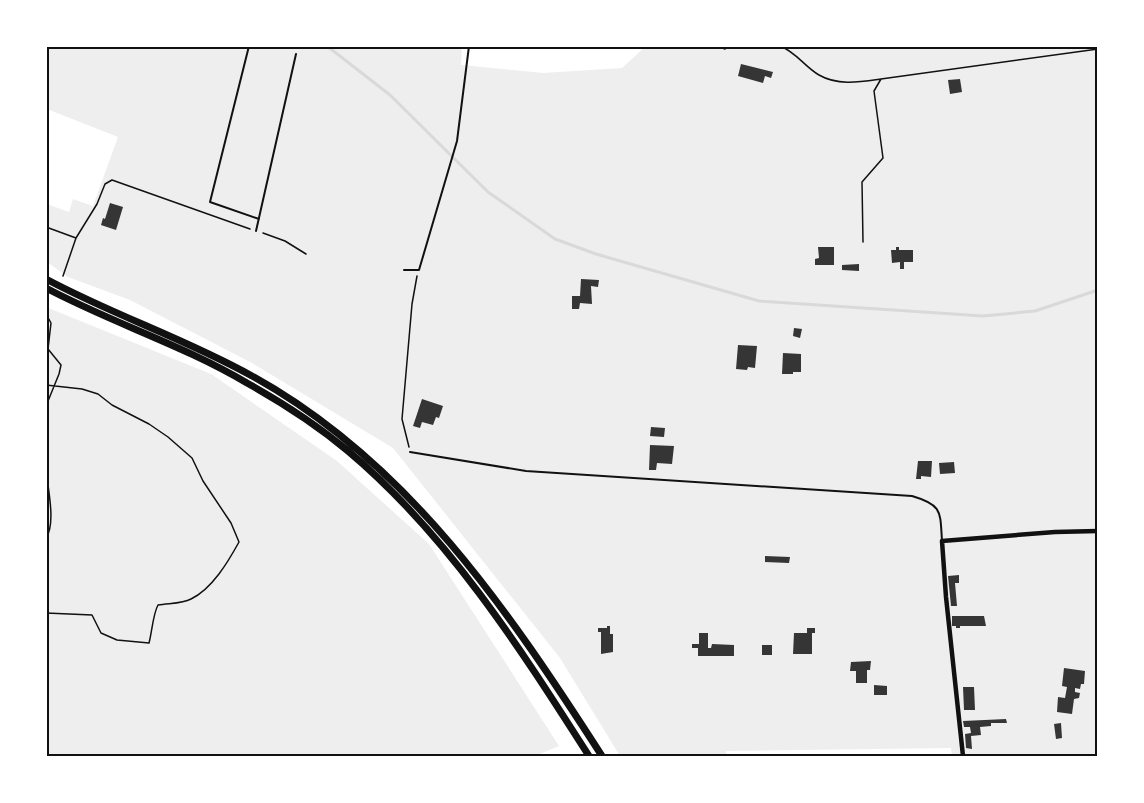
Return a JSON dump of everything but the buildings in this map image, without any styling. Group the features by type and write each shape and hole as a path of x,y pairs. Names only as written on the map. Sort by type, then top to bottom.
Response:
{"main road":[{"path":"46,279 253,376 324,422 371,460 426,516 476,573 520,633 602,756"},
{"path":"46,288 209,362 298,414 349,452 424,525 460,568 527,661 589,756"}],"street":[{"path":"963,756 942,541 1098,531"}],"lane":[{"path":"249,46 210,202 259,219"},
{"path":"404,270 419,270 457,141 469,46"},
{"path":"256,231 296,54"},
{"path":"410,452 526,471 912,496 931,502 940,513 942,541"}],"path":[{"path":"717,46 725,49 727,46"},
{"path":"780,46 787,49 819,76 849,84 1098,49"},
{"path":"863,242 862,182 884,158 874,91 881,79"},
{"path":"59,285 76,237 97,204 105,184 112,180 285,241 306,254"},
{"path":"46,227 76,237"},
{"path":"410,452 402,419 412,304 419,270"},
{"path":"46,314 51,323 48,349 60,365 46,406"},
{"path":"46,385 82,389 98,394 112,405 149,424 168,437 192,458 203,481 231,523 239,542 228,562 204,590 189,600 158,605 154,612 154,624 149,643 117,640 101,633 92,615 46,613"},
{"path":"46,471 51,524 51,532 46,538"}],"shaded area":[{"path":"646,46 1097,47 1097,756 952,756 951,748 726,751 726,756 620,756 560,658 393,448 252,363 130,300 68,277 47,262 47,204 69,212 73,199 93,206 118,137 47,109 47,47 462,47 461,65 543,73 622,68"},
{"path":"46,307 211,374 337,461 429,544 559,746 535,756 47,756"}],"waterway":[{"path":"327,46 390,95 488,192 555,239 596,254 759,301 983,316 1035,311 1098,290"}]}
